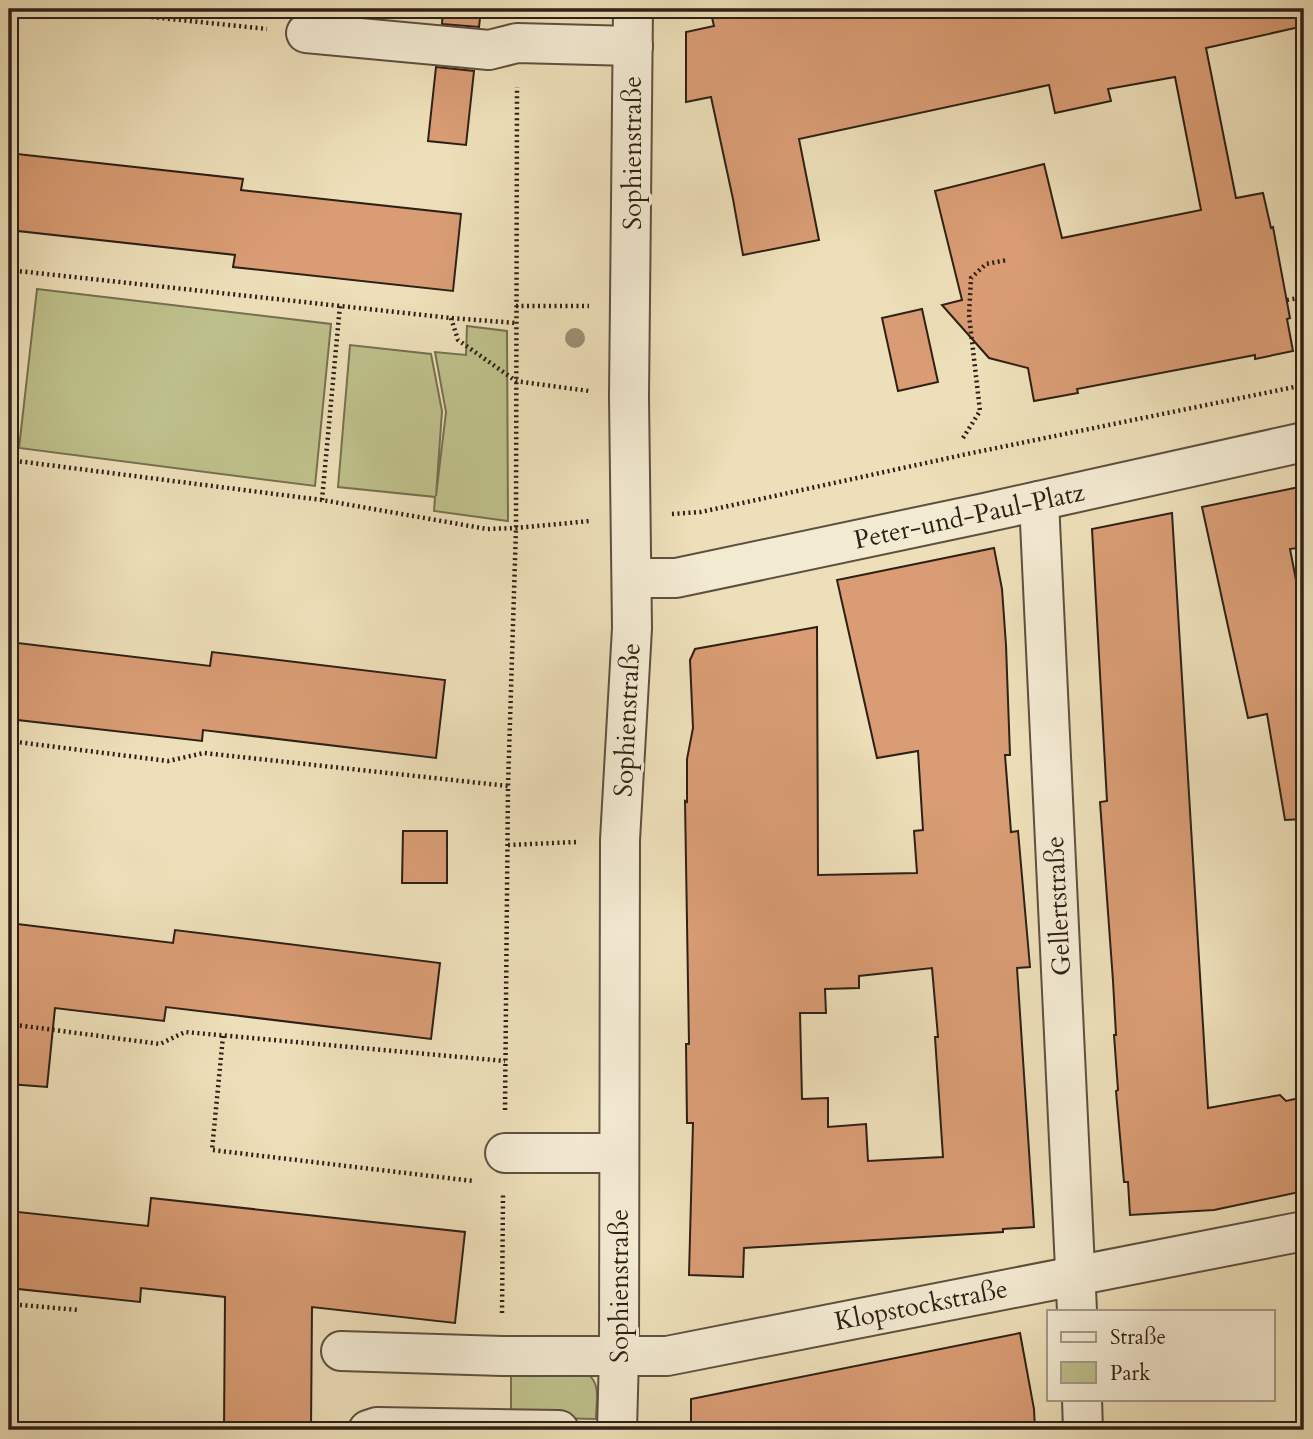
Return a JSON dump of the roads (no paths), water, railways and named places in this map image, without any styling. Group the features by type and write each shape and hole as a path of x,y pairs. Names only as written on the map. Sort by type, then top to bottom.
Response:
{"street":[{"path":"306,33 489,50 517,43 633,27"},
{"name":"Sophienstraße","path":"617,1430 620,840 632,628 629,397 633,27"},
{"name":"Peter-und-Paul-Platz","path":"632,578 676,578 1304,442"},
{"name":"Gellertstraße","path":"1039,501 1076,1293"},
{"path":"504,1169 618,1153"},
{"name":"Klopstockstraße","path":"341,1351 502,1356 667,1356 1076,1293 1304,1231"},
{"path":"1082,1400 1083,1430"},
{"path":"368,1430 391,1427 559,1430"}]}
